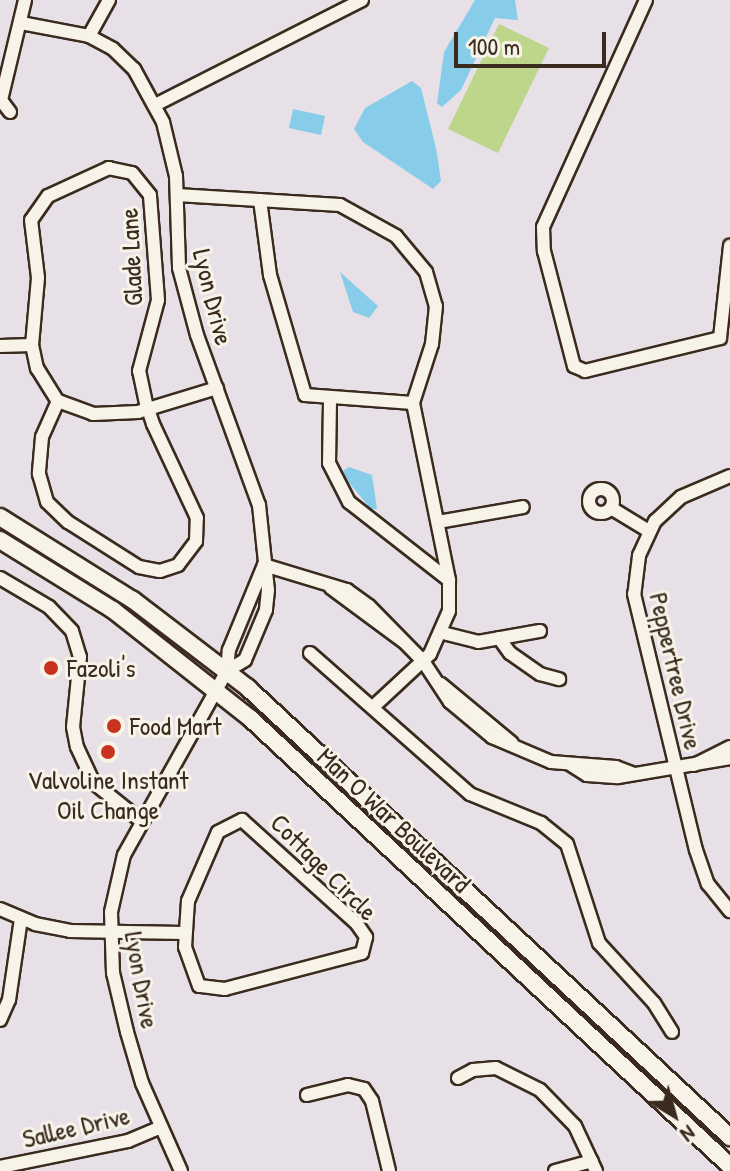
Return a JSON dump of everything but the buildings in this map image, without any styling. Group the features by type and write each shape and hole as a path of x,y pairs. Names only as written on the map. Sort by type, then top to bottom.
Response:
{"main road":[{"name":"Man O War Boulevard","path":"0,517 101,577 227,671 730,1137"},
{"name":"Man O War Boulevard","path":"0,540 113,610 216,690 730,1166"}],"street":[{"path":"10,112 0,100 25,0"},
{"path":"89,36 109,0"},
{"path":"155,105 362,0"},
{"path":"646,0 543,227 544,251 574,366 585,371 720,338 730,246"},
{"name":"Lyon Drive","path":"21,23 89,36 134,69 155,105 170,143 177,195 179,268 217,388 251,475 264,565 266,610 245,660 227,671"},
{"name":"Glade Lane","path":"58,401 37,368 32,345 38,278 30,240 34,212 48,196 96,172 128,171 148,189 152,209 158,310 139,363 148,409"},
{"path":"177,195 350,208 375,220 412,253 431,282 436,319 413,403 449,580 443,633 423,661 373,707"},
{"path":"260,200 270,275 302,390 313,400 413,403"},
{"path":"0,346 32,345"},
{"path":"148,409 197,518 196,541 187,558 160,571 119,555 47,502 39,474 42,437 58,401 93,414 148,409 217,388"},
{"path":"330,401 329,463 349,502 449,580"},
{"name":"Peppertree Drive","path":"730,476 681,497 649,531 636,572 635,609 702,870 730,911"},
{"path":"438,522 523,507"},
{"path":"611,508 649,531"},
{"path":"264,565 331,588 403,641 423,661 464,716 492,737 571,765 616,767 632,773 676,769 730,758"},
{"name":"Lyon Drive","path":"181,1171 136,1063 108,933 118,874 140,820 227,671 229,650 264,565"},
{"path":"0,578 49,607 72,631 80,657 73,727 77,747 94,783 140,820"},
{"path":"443,633 466,642 540,631"},
{"path":"499,638 510,653 540,674 559,679"},
{"path":"310,653 470,794 541,823 567,844 599,943 654,1003 672,1032"},
{"path":"693,766 730,747"},
{"name":"Cottage Circle","path":"237,819 255,828 357,924 367,945 353,959 211,991 193,978 184,933 199,868 218,832 237,819"},
{"path":"0,909 21,919 108,933 184,933"},
{"path":"0,1020 9,1000 21,919"},
{"path":"458,1078 489,1067 526,1081 564,1113 594,1166 555,1171"},
{"path":"307,1095 348,1085 364,1089 372,1101 389,1171"},
{"name":"Sallee Drive","path":"0,1167 128,1141 161,1127"}],"green space":[{"path":"499,24 549,48 498,153 448,129"}],"water":[{"path":"475,0 515,0 518,20 495,18 461,90 442,107 437,103 444,52"},
{"path":"412,81 421,88 436,148 441,181 433,189 363,142 354,129 365,108"},
{"path":"293,109 325,116 321,135 289,128"},
{"path":"340,272 378,306 369,318 353,312"},
{"path":"349,467 372,475 377,509 371,509 345,478 343,471"}],"place":[{"name":"Fazoli's","path":"51,668"},
{"name":"Food Mart","path":"114,726"},
{"name":"Valvoline Instant Oil Change","path":"108,752"}]}
